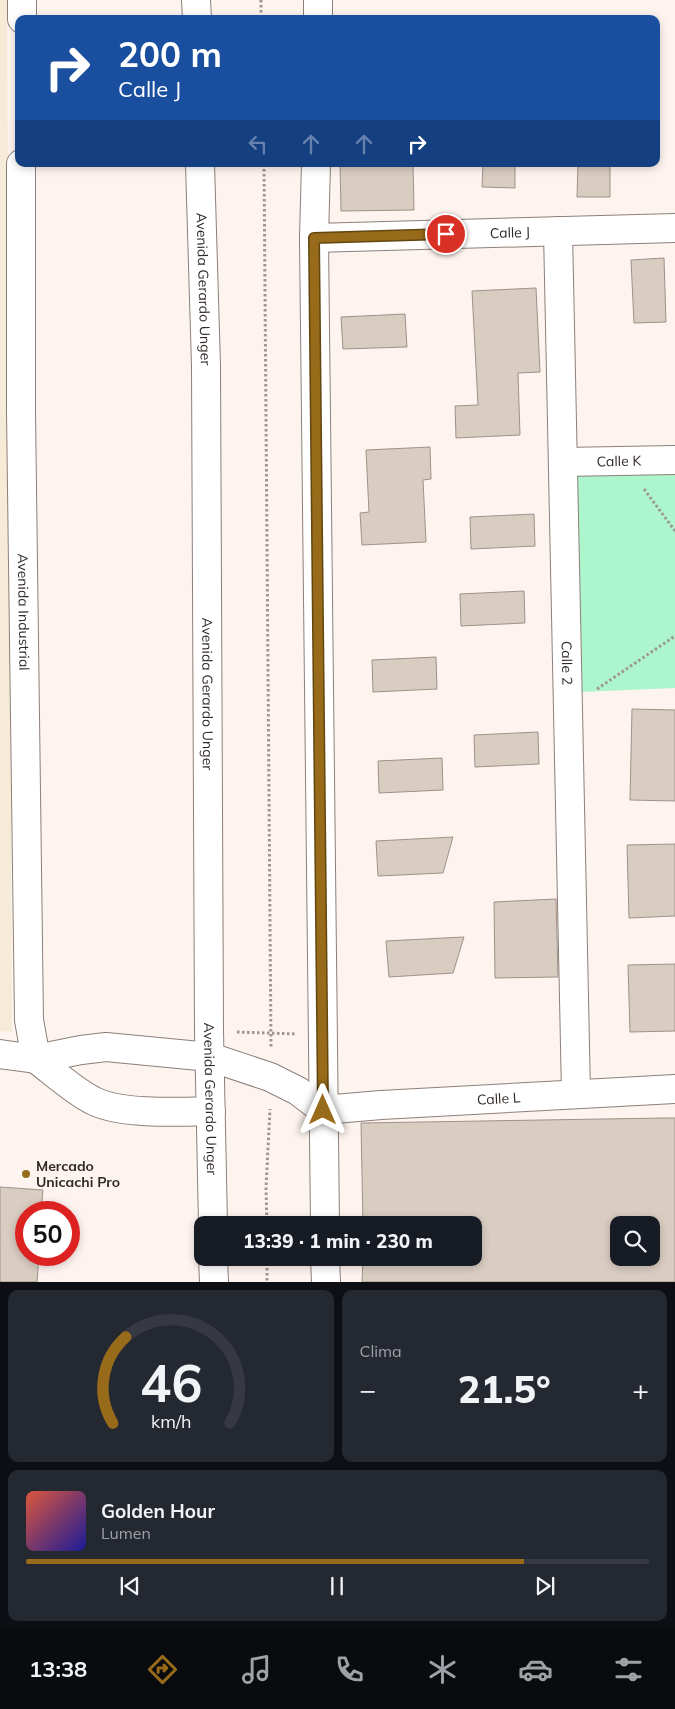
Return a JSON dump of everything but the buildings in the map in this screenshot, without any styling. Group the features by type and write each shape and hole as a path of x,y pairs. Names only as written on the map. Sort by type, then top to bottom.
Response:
{"main road":[{"path":"22,0 22,15"},
{"path":"196,0 197,15"},
{"path":"318,0 318,15"},
{"name":"Avenida Industrial","path":"21,167 10,412 29,1010 36,1059"},
{"name":"Avenida Gerardo Unger","path":"200,167 206,376 202,1048 211,1111 212,1216"},
{"path":"316,167 314,238 325,1216"},
{"name":"Calle J","path":"314,238 675,228"},
{"name":"Calle 2","path":"558,232 576,1094"},
{"name":"Calle K","path":"563,462 675,460"},
{"path":"0,1054 36,1059 106,1047 202,1048 298,1091 323,1110"},
{"path":"36,1059 92,1101 112,1107 172,1112 211,1111"},
{"name":"Calle L","path":"323,1110 381,1104 675,1089"},
{"path":"213,1266 214,1282"},
{"path":"325,1266 326,1282"}],"path":[{"path":"261,0 261,15"},
{"path":"264,167 271,1034 267,1216"},
{"path":"624,461 675,531"},
{"path":"568,709 675,636"},
{"path":"202,1048 271,1034 323,1035"},
{"path":"267,1266 268,1282"}],"shaded area":[{"path":"0,0 7,0 12,1032 0,1031"}],"green space":[{"path":"675,474 675,688 581,692 576,476"}],"place":[{"name":"Mercado Unicachi Pro","path":"26,1174"}],"route":[{"path":"323,1110 314,238 446,234"}]}
